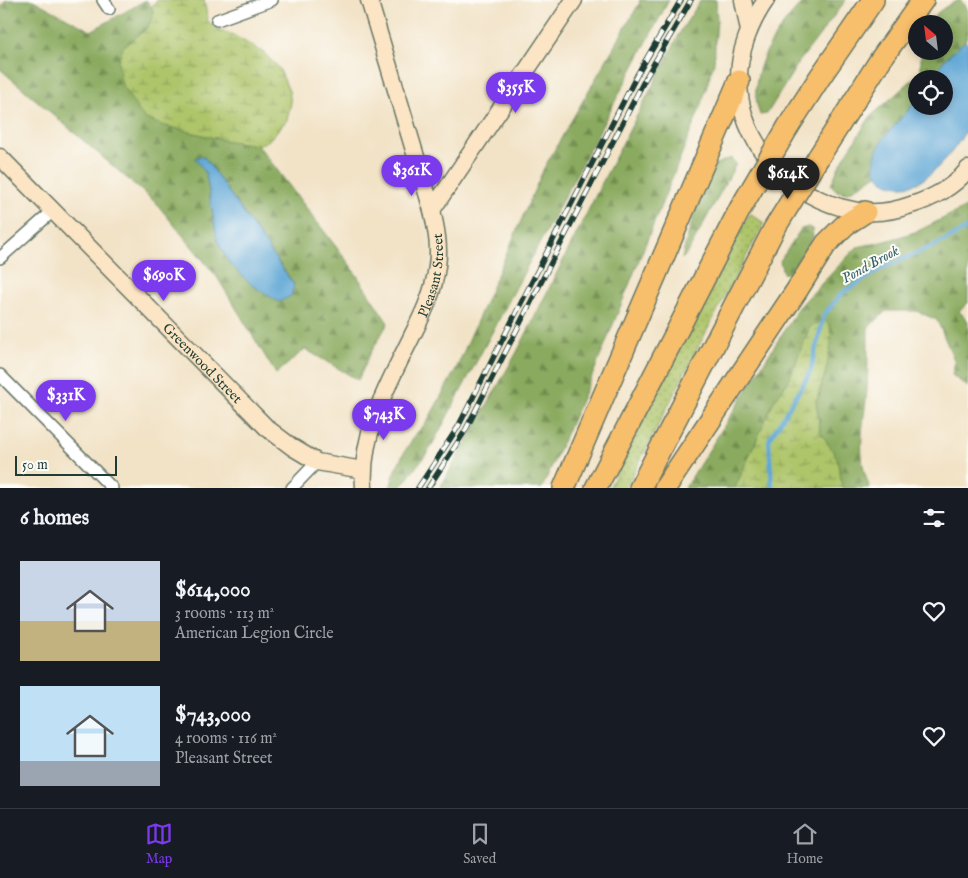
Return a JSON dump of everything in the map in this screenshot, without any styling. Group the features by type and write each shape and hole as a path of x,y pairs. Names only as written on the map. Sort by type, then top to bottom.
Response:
{"highway":[{"path":"596,488 740,209 788,127 873,0"},
{"path":"640,488 774,229 881,59 923,1"},
{"path":"564,488 739,82"},
{"path":"665,488 826,244 845,225 865,212"}],"street":[{"path":"217,20 272,0"},
{"name":"Pleasant Street","path":"364,488 363,470 367,443 378,405 427,306 433,289 438,260 432,210 370,0"},
{"path":"432,210 574,0"},
{"path":"742,0 748,31"},
{"path":"766,0 748,31 740,66 739,82 742,105 752,134 762,151 794,185 826,203 865,212 898,209 919,203 935,195 966,174"},
{"name":"Greenwood Street","path":"0,157 254,416 292,447 317,462 363,470"},
{"path":"0,258 53,211"},
{"path":"0,375 112,488"},
{"path":"292,488 317,462"}],"green space":[{"path":"6,0 33,0 91,31 146,0 153,10 151,21 138,36 123,47 162,125 223,140 258,145 350,265 388,323 358,380 305,349 276,374 217,277 156,203 0,69 0,7","holes":["201,156 205,158 294,284 291,296 217,240 206,174 196,158"]},
{"path":"157,0 204,0 208,21 216,28 235,36 264,53 279,68 289,91 291,103 287,120 268,141 258,145 223,140 162,125 144,118 122,86 118,61 123,47 146,29 153,18 151,7"},
{"path":"639,0 669,0 430,449 400,488 390,488 395,470 405,451 415,435 427,422 457,367 544,168 640,2"},
{"path":"701,0 716,0 717,19 714,62 701,106 596,367 542,488 440,488 517,352 682,29"},
{"path":"805,0 846,0 799,62 767,114 760,115 756,99 756,83 766,52 784,24"},
{"path":"960,0 968,10 968,33 965,41 953,52 953,15 935,15 950,4"},
{"path":"921,60 944,60 937,70 921,70"},
{"path":"908,83 908,110 874,166 877,175 847,193 837,191 831,185 839,166 870,117"},
{"path":"731,158 736,164 688,252 682,259 696,210 716,164"},
{"path":"968,206 968,303 959,311 968,321 968,387 952,375 955,362 937,320 916,311 886,311 868,328 867,390 862,451 865,476 870,488 842,488 837,458 820,431 816,402 826,370 810,327 788,382 774,401 735,488 685,488 799,307 857,247 886,241 918,231"},
{"path":"750,213 764,223 626,488 609,488"},
{"path":"808,227 812,229 813,237 789,274 783,273 780,261 801,229"},
{"path":"823,320 830,325 831,344 826,370 816,402 820,431 837,458 842,488 735,488 774,401 788,382 810,327"}],"water":[{"path":"965,41 968,44 968,126 955,148 924,179 906,186 896,186 887,183 880,178 876,171 874,162 877,151 885,137 908,111 908,115 953,115 953,70 937,70 944,60 953,60 953,52"},
{"path":"201,156 205,158 294,285 291,296 279,302 253,286 229,263 217,240 206,174 195,158"}],"waterway":[{"name":"Pond Brook","path":"772,488 769,440 810,373 824,315 842,293 882,268 936,245 968,228"}],"railway":[{"path":"418,488 458,427 637,75 681,0"},
{"path":"428,488 465,431 645,79 691,0"}]}
